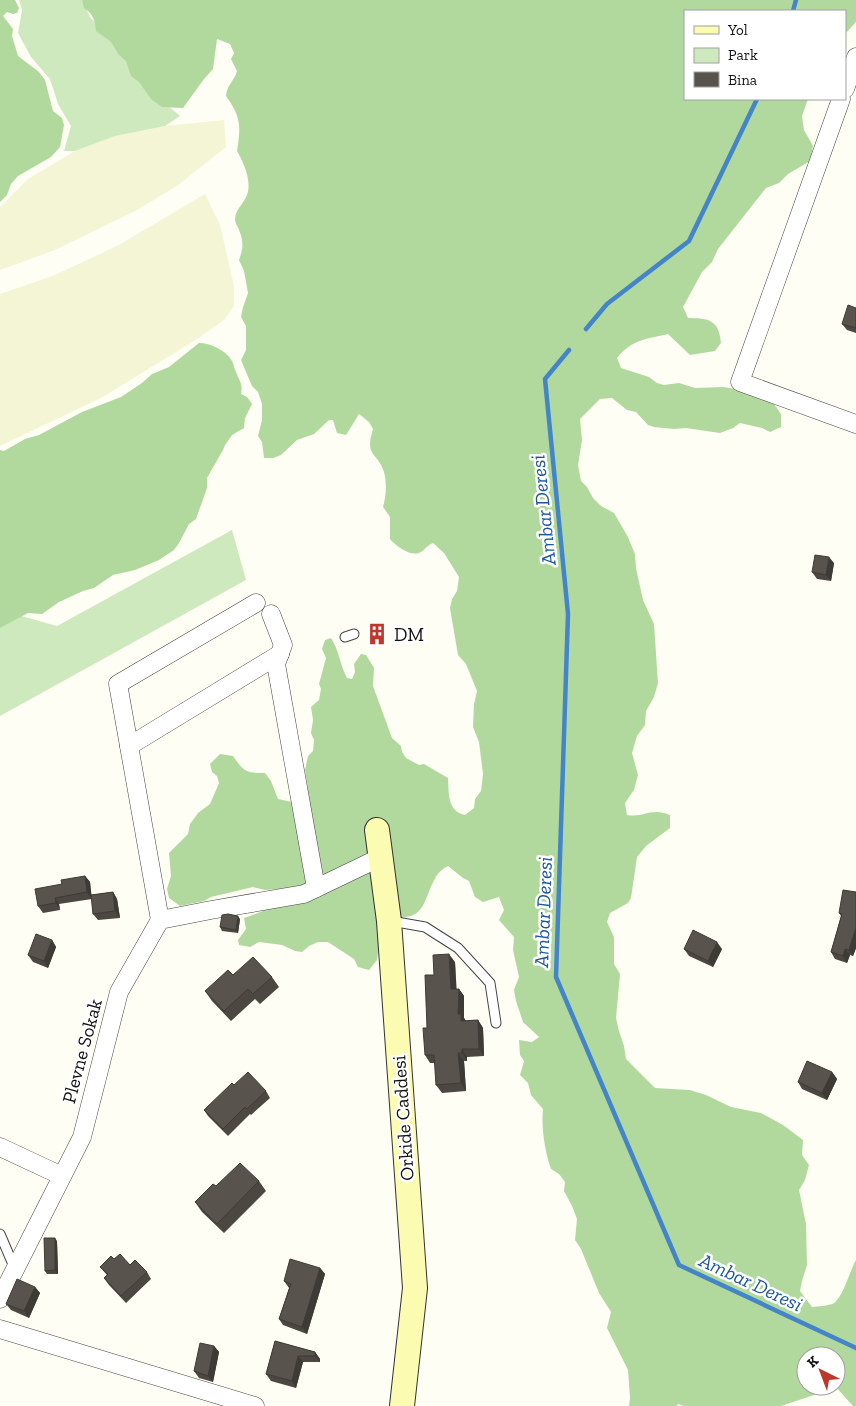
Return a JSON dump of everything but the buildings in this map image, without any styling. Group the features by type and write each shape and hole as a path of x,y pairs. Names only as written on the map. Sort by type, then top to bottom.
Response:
{"street":[{"path":"846,98 856,57"},
{"path":"845,100 740,382 856,424"},
{"path":"256,603 118,684 160,920 304,894 381,857"},
{"path":"271,614 283,645 276,664 316,888"},
{"path":"129,746 280,654"},
{"name":"Orkide Caddesi","path":"377,830 389,921 415,1288 402,1406"},
{"name":"Plevne Sokak","path":"0,1299 82,1137 120,992 160,920"},
{"path":"0,1146 62,1176"},
{"path":"0,1329 255,1406"}],"lane":[{"path":"389,921 425,926 458,948 490,983 496,1023"},
{"path":"0,1234 15,1270"}],"green space":[{"path":"0,0 15,0 19,8 17,13 7,12 3,16 13,29 12,36 18,56 39,72 45,80 53,111 62,118 64,125 60,147 51,157 18,176 11,184 7,195 0,202"},
{"path":"19,0 82,0 90,17 117,46 148,89 180,116 165,126 115,136 75,151 64,151 71,126 58,104 50,79 31,57 18,33 22,10"},
{"path":"82,0 856,0 856,22 846,33 846,10 684,10 684,100 808,100 802,116 804,130 813,146 810,161 788,174 779,183 766,188 718,249 712,262 702,272 683,307 688,318 707,320 712,322 718,329 721,343 715,351 690,355 668,334 634,343 617,358 621,368 649,377 657,383 664,385 679,383 695,388 723,387 736,389 763,398 774,404 781,414 781,427 770,432 762,428 740,423 720,433 686,428 654,427 648,425 636,412 627,410 612,398 600,399 580,419 582,440 578,465 581,481 601,506 614,513 628,537 635,554 643,600 654,624 658,683 654,697 646,711 645,725 637,736 632,753 638,775 634,790 625,803 627,815 633,816 658,812 670,815 670,828 646,846 637,857 631,898 628,903 610,913 607,922 614,937 614,964 620,974 616,1018 626,1059 655,1088 690,1090 706,1095 731,1107 761,1113 783,1125 803,1140 802,1155 809,1165 805,1180 799,1190 806,1224 807,1265 800,1291 812,1307 825,1306 836,1302 856,1260 856,1406 853,1406 844,1396 846,1396 846,1346 796,1346 796,1396 811,1396 781,1406 684,1406 678,1404 677,1406 629,1406 628,1370 607,1328 611,1312 599,1293 581,1249 575,1240 577,1219 564,1191 565,1182 559,1174 551,1169 544,1140 543,1109 531,1095 528,1083 520,1075 524,1061 520,1055 519,1040 532,1042 539,1037 523,1022 516,1001 514,990 519,977 513,950 514,937 499,920 504,910 499,897 483,902 475,897 469,881 448,866 441,870 436,877 419,912 406,917 378,918 377,930 380,939 377,960 369,970 358,967 354,959 328,942 318,942 302,952 282,945 259,942 250,947 239,945 238,940 246,929 244,918 272,905 280,889 265,890 253,887 180,906 169,898 167,889 171,876 169,853 188,834 190,824 198,813 210,804 219,783 217,776 212,772 210,764 220,754 233,756 246,770 254,773 265,773 271,781 278,799 292,802 303,800 308,789 305,770 308,756 313,751 314,740 311,733 313,720 311,707 319,700 321,689 319,684 326,658 322,649 325,640 331,638 334,643 347,678 352,679 355,672 354,664 361,654 366,655 374,668 373,686 392,738 401,746 406,758 419,765 424,764 448,778 450,801 455,810 465,815 474,808 475,799 481,791 483,774 479,742 473,727 474,704 477,691 466,664 458,655 450,608 452,599 457,591 459,577 444,553 433,543 415,554 403,550 390,539 390,517 383,507 386,490 385,476 371,450 373,429 369,422 359,414 346,435 337,433 333,420 329,420 314,434 297,440 281,455 273,458 264,458 262,442 258,436 262,420 262,404 258,392 252,386 241,360 246,350 246,326 241,317 248,293 244,271 239,260 242,238 235,219 249,187 245,168 237,151 239,122 235,110 226,96 237,71 231,59 234,53 230,44 217,39 213,69 183,108 162,107 151,99 139,82 131,76 126,61 119,55 111,42 96,31 93,18 84,8"},
{"path":"224,120 226,147 178,185 139,209 55,250 0,270 0,207 28,179 75,151 115,136 165,126"},
{"path":"205,194 220,225 234,286 234,306 224,320 194,341 101,398 0,446 0,294 55,275 119,245"},
{"path":"199,343 217,348 229,357 233,362 241,383 241,394 247,397 252,404 245,418 244,428 232,435 207,478 207,488 196,519 189,524 174,550 159,560 135,570 113,575 94,588 59,602 42,614 28,613 0,628 0,450 4,451 82,412 121,397 152,374 169,367"},
{"path":"232,530 246,580 0,716 0,610 57,626"}],"waterway":[{"name":"Ambar Deresi","path":"793,10 796,0"},
{"name":"Ambar Deresi","path":"586,329 607,304 689,241 757,100"},
{"name":"Ambar Deresi","path":"569,350 545,379 568,614 556,977 679,1265 856,1348"}],"place":[{"name":"DM","path":"377,634"}]}
